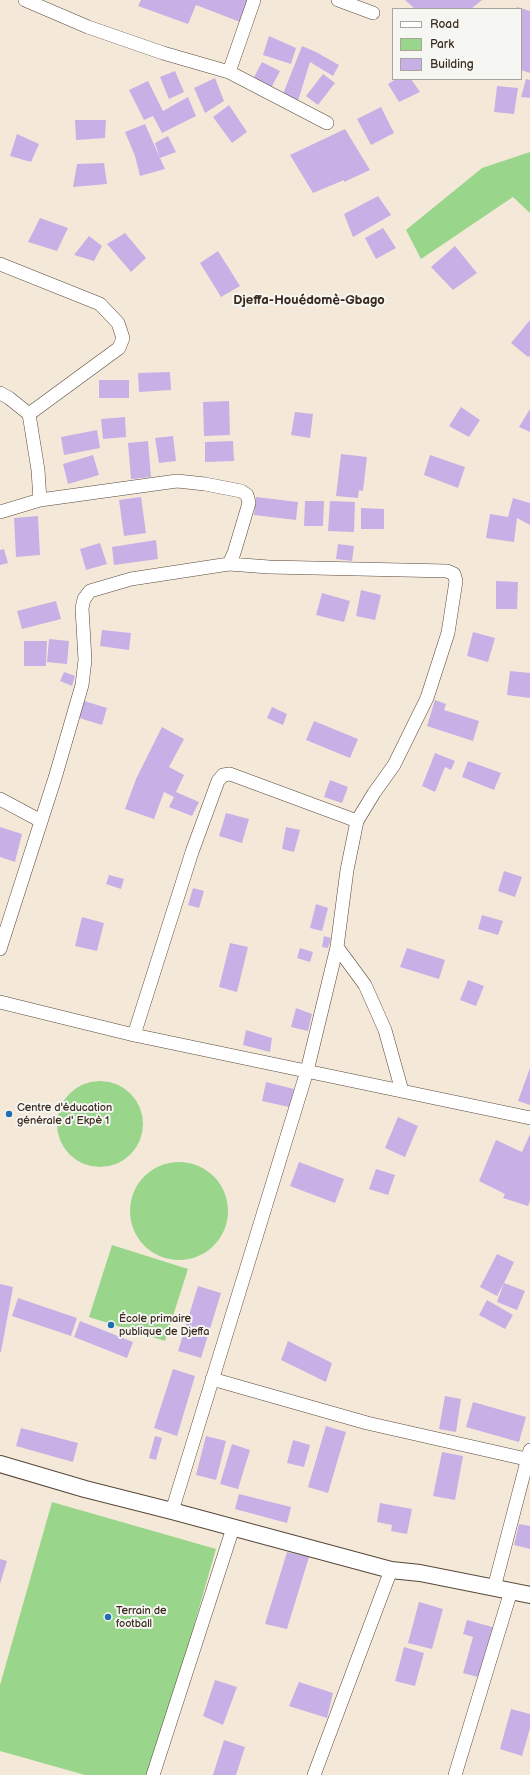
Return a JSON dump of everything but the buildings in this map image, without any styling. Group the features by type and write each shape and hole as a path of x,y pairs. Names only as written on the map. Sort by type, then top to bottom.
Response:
{"street":[{"path":"25,0 103,32 163,53 229,72 327,123"},
{"path":"229,72 248,13 254,0"},
{"path":"338,0 373,13"},
{"path":"0,264 100,304 118,323 123,338 119,348 29,414"},
{"path":"0,393 10,398 29,414 38,470 40,500"},
{"path":"0,512 40,500 177,482 205,484 241,491 247,495 249,502 234,553 229,564"},
{"path":"0,949 42,821 82,685 85,660 82,608 84,598 90,591 131,579 229,564 269,567 447,571 454,574 456,581 448,633 427,698 394,766 374,793 357,821 347,870 337,947 308,1070 172,1511"},
{"path":"134,1035 192,852 218,781 223,775 230,774 357,821"},
{"path":"0,799 42,821"},
{"path":"337,947 365,985 385,1030 402,1091"},
{"path":"0,1002 134,1035 308,1070 530,1118"},
{"path":"212,1379 367,1423 529,1456 494,1588"},
{"path":"0,1464 85,1490 172,1511 391,1570 420,1573 530,1595"},
{"path":"153,1775 233,1528"},
{"path":"314,1775 391,1570"},
{"path":"455,1775 511,1592"}],"green space":[{"path":"530,152 530,213 513,197 421,259 406,230 482,168"},
{"path":"100,1081 116,1085 130,1094 139,1108 143,1124 139,1140 130,1154 116,1163 100,1167 84,1163 70,1154 61,1140 57,1124 61,1108 70,1094 84,1085"},
{"path":"179,1162 198,1166 214,1176 224,1192 228,1211 224,1230 214,1246 198,1256 179,1260 160,1256 144,1246 134,1230 130,1211 134,1192 144,1176 160,1166"},
{"path":"112,1245 188,1269 165,1341 89,1317"},
{"name":"Terrain de football","path":"52,1502 216,1549 151,1775 85,1775 0,1751 0,1685"}],"place":[{"name":"Centre d'éducation générale d' Ekpè 1","path":"9,1114"},
{"name":"École primaire publique de Djeffa","path":"111,1325"},
{"name":"Terrain de football","path":"108,1617"}],"district":[{"name":"Djeffa-Houédomè-Gbago","path":"309,301"}]}
